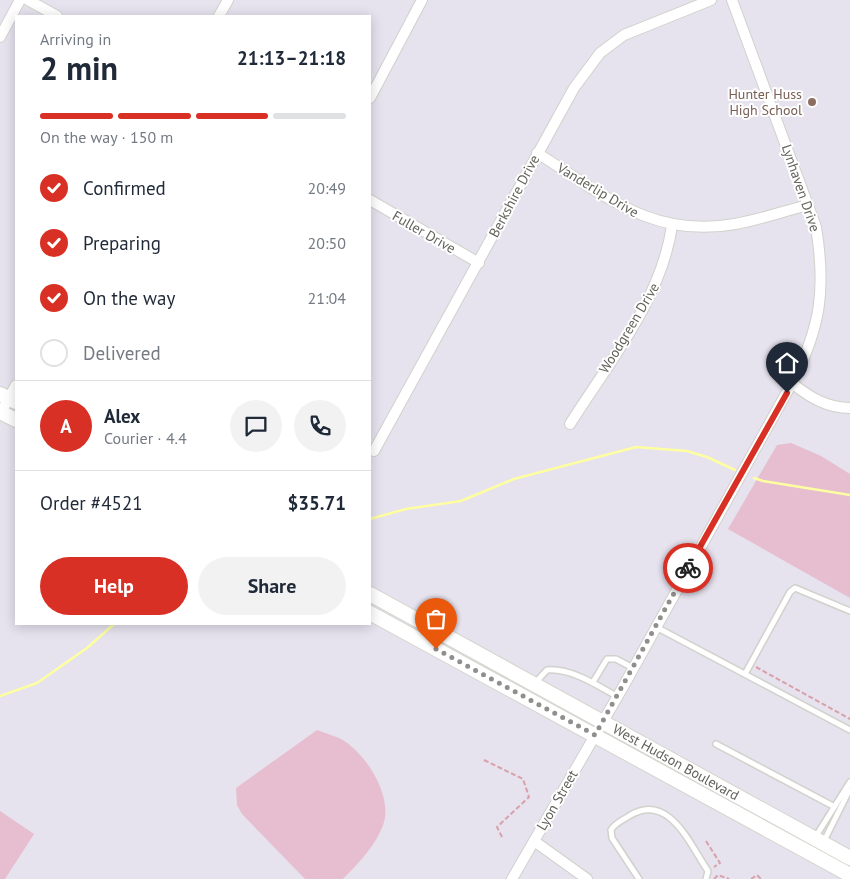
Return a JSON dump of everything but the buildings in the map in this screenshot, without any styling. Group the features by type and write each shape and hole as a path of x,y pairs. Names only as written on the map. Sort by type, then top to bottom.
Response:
{"main road":[{"path":"0,413 15,420"},
{"name":"West Hudson Boulevard","path":"371,595 850,858"},
{"name":"West Hudson Boulevard","path":"371,613 850,875"}],"street":[{"path":"0,37 20,0"},
{"path":"28,0 55,15"},
{"path":"220,15 228,0"},
{"path":"371,96 422,0"},
{"name":"Berkshire Drive","path":"374,451 479,264 537,153 590,64 612,43 650,22 711,0"},
{"name":"Lynhaven Drive","path":"604,721 792,383 814,333 820,301 822,262 816,227 732,0"},
{"name":"Vanderlip Drive","path":"537,153 629,210 656,222 672,226 698,228 734,224 808,205"},
{"name":"Fuller Drive","path":"371,201 479,264"},
{"name":"Woodgreen Drive","path":"570,424 652,293 665,262 672,226"},
{"path":"792,383 818,401 834,407 850,408"},
{"path":"0,413 15,387"},
{"name":"Lyon Street","path":"512,879 604,721"},
{"path":"534,841 587,879"}],"lane":[{"path":"745,674 790,592 795,588 850,611"},
{"path":"656,627 850,730"},
{"path":"593,682 607,659 616,659 633,668"},
{"path":"534,684 547,670 558,669 593,682 618,697"},
{"path":"716,744 833,806"},
{"path":"819,841 848,793 849,785"},
{"path":"819,841 833,806 849,785"},
{"path":"639,879 612,838 611,830 636,812 653,810 663,812 673,819 708,871 706,879"}],"path":[{"path":"756,667 850,719"},
{"path":"484,760 524,779 529,797 497,827 503,839"},
{"path":"706,841 720,863 714,868 714,878 718,875 729,879"},
{"path":"751,879 757,875 761,879"}],"shaded area":[{"path":"791,443 821,456 850,474 850,598 728,529 777,445"},
{"path":"317,730 339,738 358,752 374,774 384,799 384,822 377,838 361,860 343,879 305,879 242,814 237,805 236,788"},
{"path":"669,769 818,847 762,822"},
{"path":"0,811 34,834 5,879 0,879"}],"waterway":[{"path":"371,519 406,509 461,501 514,479 636,447 687,451 707,457 735,470"},
{"path":"754,478 850,495"},
{"path":"0,696 37,683 87,648 113,625"}],"way so far":[{"path":"436,649 595,735 688,568"}],"place":[{"name":"Hunter Huss High School","path":"812,102"}],"route":[{"path":"688,568 787,393"}]}
